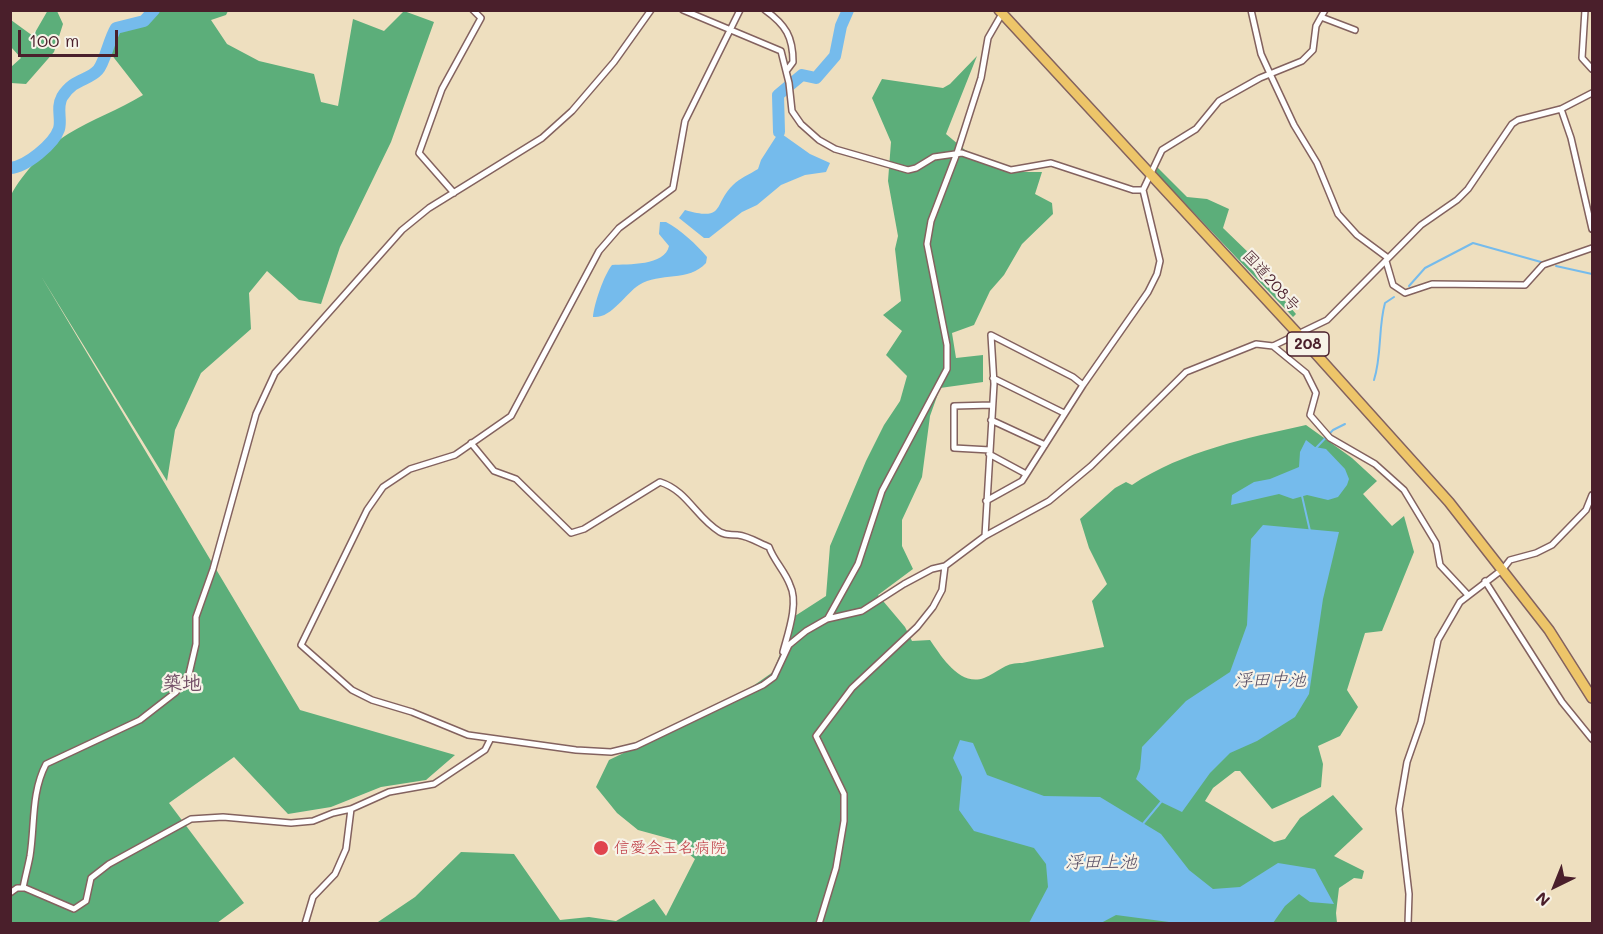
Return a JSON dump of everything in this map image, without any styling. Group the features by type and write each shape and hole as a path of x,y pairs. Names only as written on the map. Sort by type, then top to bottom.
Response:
{"highway":[{"name":"国道208号","path":"1002,12 1449,502 1549,630 1593,698"}],"street":[{"path":"454,193 419,153 442,89 481,18 472,10"},
{"path":"23,888 30,855 37,789 46,764 140,720 176,692 189,674 196,644 196,617 213,569 256,414 275,373 402,230 429,208 542,138 573,111 614,62 651,10"},
{"path":"683,10 781,51 790,86 792,111 819,140 835,149 913,170 934,157 957,153 1011,170 1052,163 1133,190 1143,190"},
{"path":"740,10 685,121 673,188 619,228 599,251 511,416 455,455 410,469 391,479 367,510 301,645 352,690 372,700 490,740 611,752 636,746 763,685 774,676 789,645 806,630 827,619 862,610 913,579 945,566 985,536 1049,501 1065,489 1186,372 1256,344 1273,346 1327,320 1421,225 1457,200 1468,189 1512,124 1518,120 1561,109 1593,93"},
{"path":"765,10 785,26 790,35 793,63 787,70"},
{"path":"1251,10 1261,54 1294,125 1317,163 1338,214 1357,235 1387,259 1393,285 1405,293 1432,284 1477,283 1519,286 1531,282 1543,265 1593,248"},
{"path":"986,501 1022,481 1064,413 1148,292 1157,274 1160,261 1143,190 1162,150 1196,129 1212,108 1270,74 1302,61 1313,50 1316,26 1325,10"},
{"path":"1585,10 1582,58 1593,69"},
{"path":"827,619 858,564 882,491 946,369 947,345 927,244 931,221 957,153 986,63 988,38 1002,12"},
{"path":"1321,17 1355,30"},
{"path":"1561,109 1571,138 1593,229"},
{"path":"985,536 993,378 992,335 1073,377 1083,385"},
{"path":"1273,346 1306,373 1316,393 1310,415 1324,432 1330,438 1375,464 1404,490 1436,543 1440,565 1468,595"},
{"path":"993,378 1064,413"},
{"path":"992,405 954,406 954,448 990,452 1026,474"},
{"path":"991,420 1045,445"},
{"path":"471,443 494,471 516,479 571,533 584,529 660,482 674,487 692,504 704,520 720,532 729,536 738,535 769,547 778,568 791,585 792,601 787,636 778,667"},
{"path":"1408,924 1409,894 1399,809 1402,787 1421,722 1438,640 1449,617 1468,595 1503,569 1510,560 1536,553 1560,538 1586,510 1593,495"},
{"path":"819,924 836,868 844,821 844,794 816,736 852,687 917,627 933,607 942,590 945,566"},
{"path":"1485,581 1562,702 1593,739"},
{"path":"10,893 17,888 23,888 74,909 86,901 91,878 109,864 191,819 223,817 291,823 313,821 351,809 389,792 434,784 485,750 490,740"},
{"path":"305,924 313,897 335,874 346,849 351,809"}],"green space":[{"path":"48,10 57,11 63,24 54,52 26,84 11,83 11,67 21,58 11,47 11,20 33,36"},
{"path":"158,11 228,11 226,15 211,20 227,44 259,61 314,74 321,102 338,106 353,19 384,31 404,11 434,22 391,142 340,247 321,304 299,300 267,271 249,293 251,329 201,373 175,430 167,481 41,276 300,710 455,755 426,780 381,787 331,807 288,814 234,757 169,803 244,903 217,923 11,923 11,195 28,170 60,139 143,95 111,54 116,28 144,26"},
{"path":"977,56 946,134 965,150 1007,172 1042,172 1035,194 1052,203 1053,214 1022,244 1004,275 990,291 974,325 952,333 956,358 983,355 983,382 940,388 930,416 922,477 902,520 902,546 913,569 878,595 905,627 912,641 930,640 952,668 959,674 975,680 984,678 1011,664 1104,647 1092,601 1107,584 1089,548 1080,519 1115,488 1126,482 1132,485 1172,463 1216,447 1306,425 1352,458 1377,481 1363,494 1392,526 1404,516 1414,552 1382,631 1365,633 1347,690 1358,707 1340,736 1318,746 1323,764 1321,787 1272,809 1240,771 1235,771 1213,788 1205,801 1274,842 1285,839 1300,818 1333,795 1363,829 1334,856 1364,871 1362,879 1354,878 1339,888 1337,923 375,924 415,897 461,852 514,854 560,920 589,917 616,921 654,899 666,916 695,859 671,839 638,830 617,813 596,787 609,760 730,702 773,672 795,616 826,596 830,546 866,461 884,425 900,401 907,376 886,355 902,331 883,315 901,301 895,249 898,236 888,181 891,142 872,98 882,79 943,88 950,84"},
{"path":"1157,167 1187,197 1207,199 1229,209 1223,228 1252,256 1251,261 1296,314 1293,317 1155,172"}],"water":[{"path":"779,132 810,154 830,163 826,172 805,175 781,185 757,205 742,212 709,238 704,238 679,218 685,210 707,214 717,209 733,185 758,169 761,160"},
{"path":"660,222 666,222 688,238 707,257 706,263 691,273 647,281 634,289 606,314 593,317 600,290 612,265 645,263 666,253 669,246 659,234"},
{"path":"1306,440 1315,447 1326,449 1345,469 1349,479 1338,497 1328,500 1307,495 1293,499 1279,494 1231,505 1232,495 1254,482 1270,479 1299,467 1300,452"},
{"name":"浮田中池","path":"1263,525 1339,532 1323,599 1309,694 1295,717 1257,741 1230,753 1210,773 1182,812 1161,802 1136,779 1140,769 1142,747 1186,701 1230,672 1247,625 1251,539"},
{"name":"浮田上池","path":"960,740 973,743 987,775 1044,796 1100,797 1161,834 1189,870 1213,889 1240,887 1278,863 1315,869 1334,904 1310,902 1299,894 1285,906 1273,923 1184,924 1116,915 1101,923 1029,923 1048,887 1046,864 1034,848 974,831 959,810 962,777 953,758"}],"waterway":[{"path":"10,168 24,164 31,159 46,148 56,135 59,129 59,105 62,97 71,86 98,70 116,28 144,21 154,10"},
{"path":"779,132 778,95 802,75 816,78 835,56 841,26 848,10"},
{"path":"1409,286 1425,268 1473,243 1541,262"},
{"path":"1556,266 1592,274"},
{"path":"1374,380 1385,303 1394,297"},
{"path":"1316,448 1333,430 1345,424"},
{"path":"1302,496 1310,531"},
{"path":"1142,825 1161,802"}],"place":[{"name":"信愛会玉名病院","path":"601,848"}],"district":[{"name":"築地","path":"182,684"}]}
